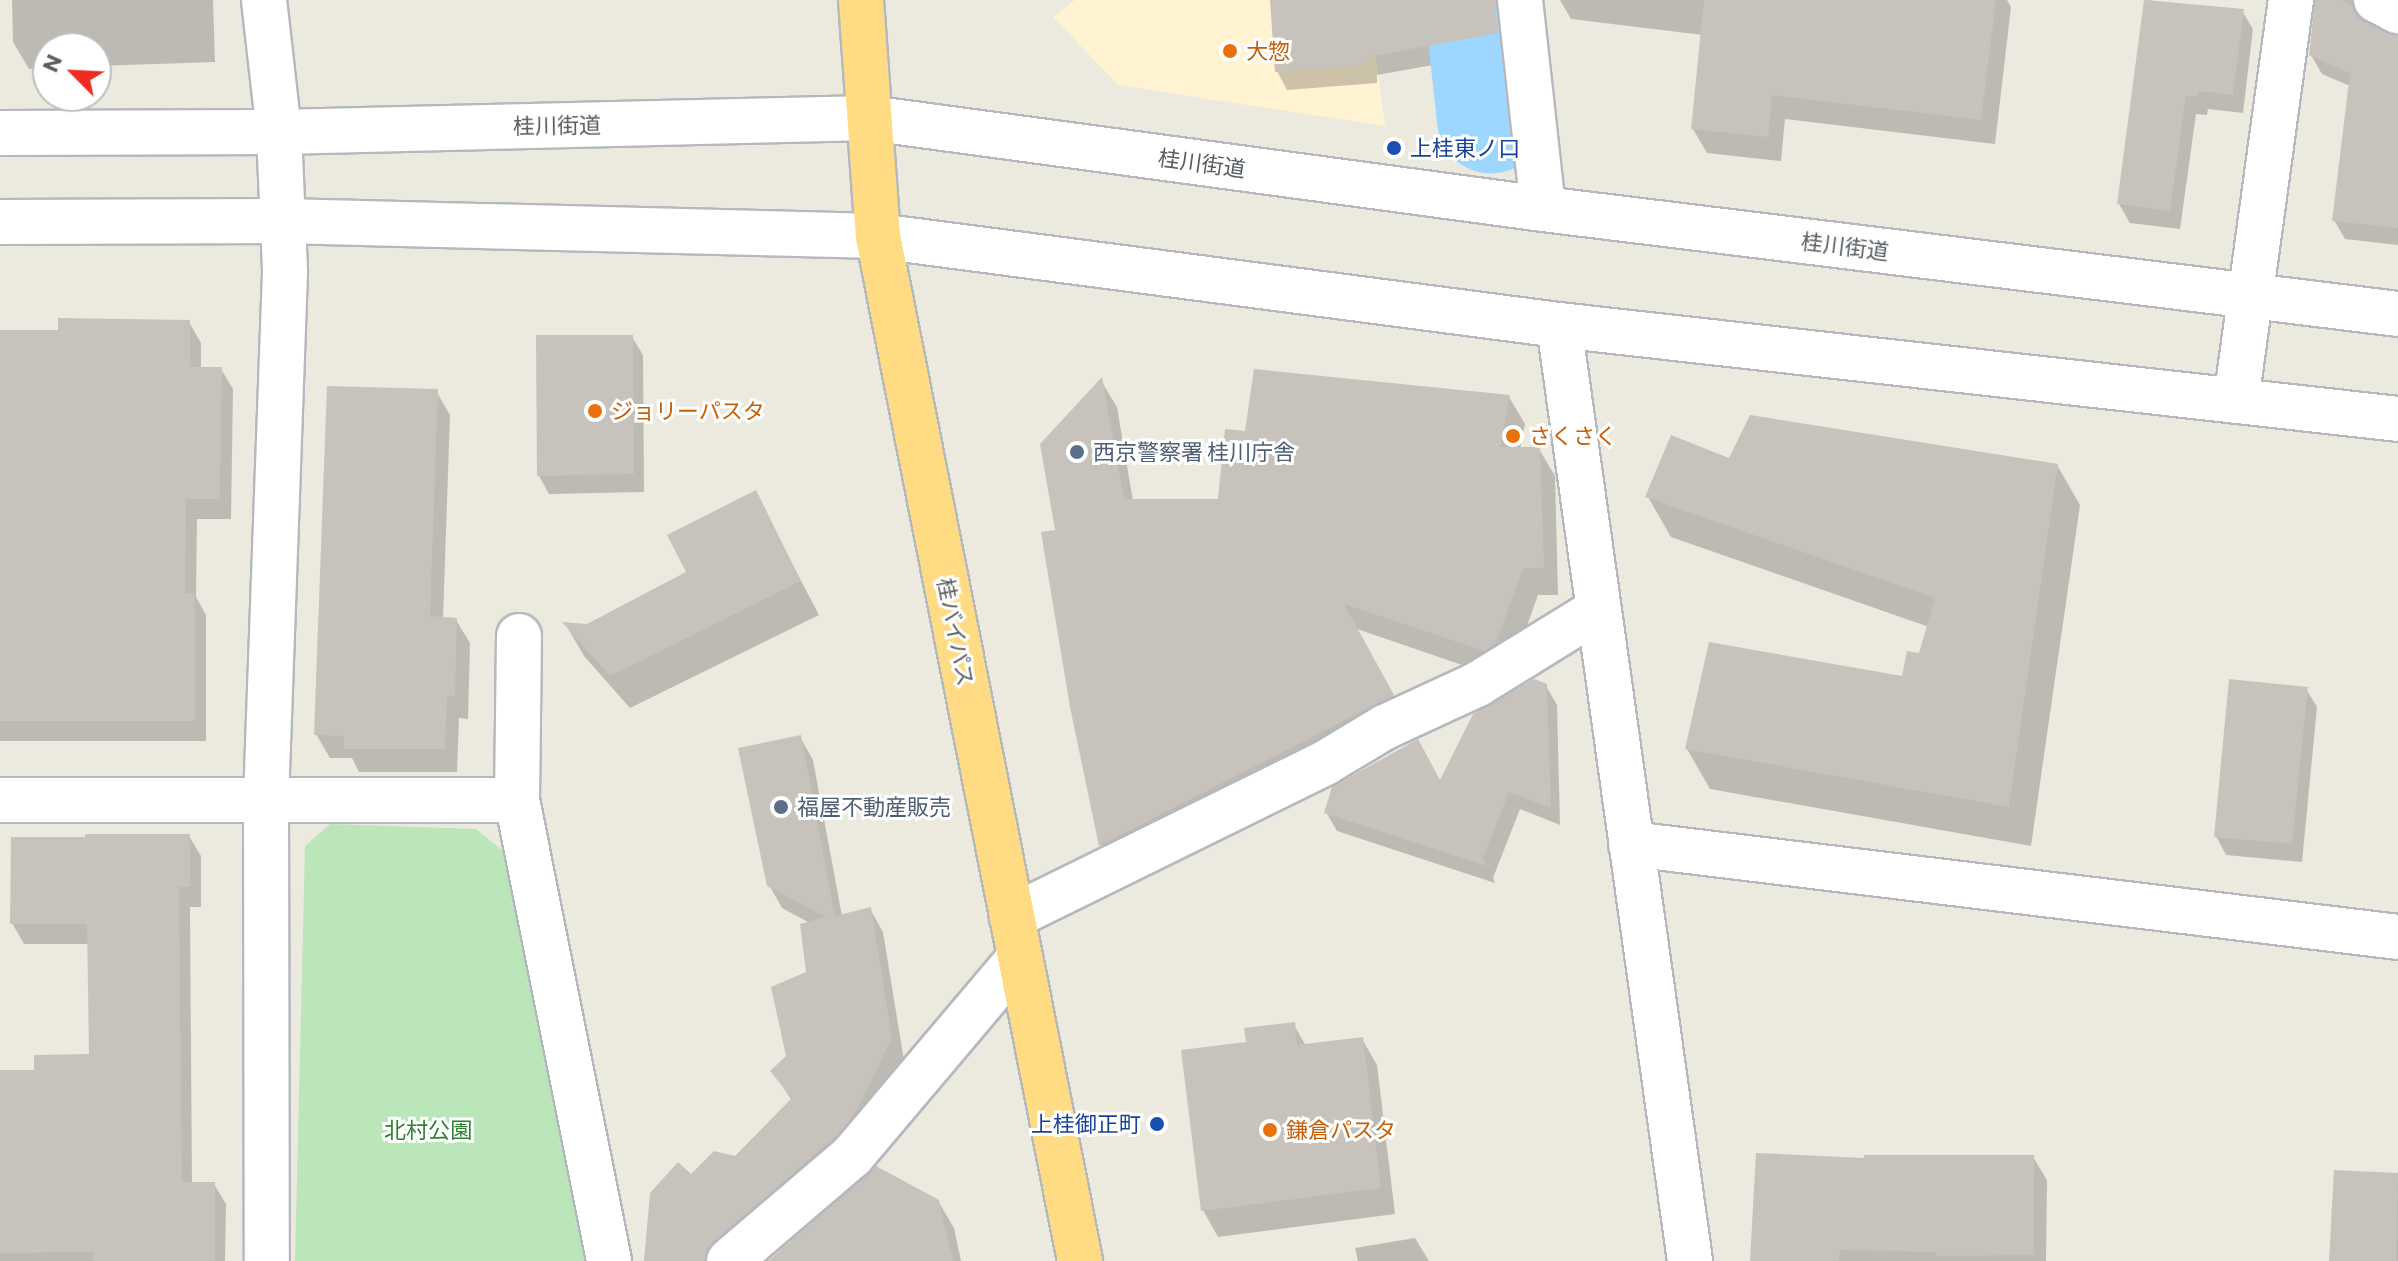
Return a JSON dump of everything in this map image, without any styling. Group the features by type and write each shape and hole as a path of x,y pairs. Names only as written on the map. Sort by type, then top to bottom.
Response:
{"highway":[{"name":"桂バイパス","path":"861,0 878,236 1080,1261"}],"street":[{"path":"264,0 279,132 285,272 266,799 267,1261"},
{"path":"1520,0 1543,209"},
{"path":"2236,401 2291,0"},
{"path":"2376,0 2398,11"},
{"name":"桂川街道","path":"0,133 279,132 869,118 1543,209 2398,314"},
{"path":"0,222 283,221 878,236 1559,325 2398,419"},
{"path":"1559,325 1690,1261"},
{"path":"729,1261 852,1156 1016,937 1385,727 1478,684 1598,610"},
{"path":"519,636 517,800 609,1261"},
{"path":"0,800 517,800"},
{"path":"1631,844 2398,937"}],"shaded area":[{"name":"大惣","path":"1075,0 1368,0 1385,126 1118,85 1053,17"}],"green space":[{"name":"北村公園","path":"330,824 476,829 507,854 587,1261 295,1261 305,846"}],"building":[{"path":"1270,0 1495,0 1498,33 1367,57 1368,65 1275,72"},
{"path":"1704,0 1996,0 1981,120 1772,95 1768,137 1691,129"},
{"path":"2144,0 2244,9 2233,95 2198,91 2197,97 2186,96 2170,211 2117,204"},
{"path":"2315,0 2341,0 2352,5 2365,22 2398,36 2398,228 2332,221 2350,73 2309,55"},
{"path":"58,318 190,320 190,367 222,367 220,499 186,499 185,593 195,593 195,721 0,721 0,330 58,330"},
{"path":"536,335 633,335 634,474 537,476"},
{"path":"1254,369 1510,395 1500,447 1540,447 1544,568 1523,568 1496,643 1484,651 1344,604 1394,695 1099,846 1070,707 1041,532 1055,530 1040,444 1102,377 1124,499 1218,499 1225,429 1245,431"},
{"path":"327,386 438,389 430,616 457,618 455,696 447,696 445,749 344,749 344,736 314,735"},
{"path":"1750,415 2058,464 2009,807 1685,749 1709,642 1902,676 1907,651 1919,653 1935,598 1645,497 1671,435 1729,458"},
{"path":"756,490 801,581 610,676 562,622 587,624 686,572 667,535"},
{"path":"1534,679 1547,684 1551,808 1509,792 1483,858 1487,866 1324,813 1332,787 1418,739 1440,780 1473,714"},
{"path":"2229,679 2308,687 2292,844 2214,837"},
{"path":"801,735 835,916 871,907 892,1038 854,1115 834,1138 713,1242 705,1261 644,1261 650,1193 678,1162 691,1174 714,1151 735,1156 792,1098 770,1071 786,1056 771,987 806,972 800,924 826,917 767,886 738,748"},
{"path":"85,834 190,834 190,887 179,887 182,1182 215,1182 215,1261 93,1261 93,1252 0,1253 0,1070 34,1070 34,1055 89,1054 87,924 10,924 11,837 85,837"},
{"path":"1295,1022 1297,1045 1363,1037 1381,1188 1201,1211 1181,1050 1246,1042 1244,1028"},
{"path":"1756,1153 1864,1158 1864,1155 2034,1155 2034,1255 1936,1256 1936,1252 1840,1250 1839,1261 1750,1261"},
{"path":"876,1166 939,1200 953,1261 768,1261"},
{"path":"2334,1170 2398,1173 2396,1261 2329,1261"}],"waterway":[{"path":"1478,0 1491,119"}],"place":[{"name":"大惣","path":"1230,51"},
{"name":"上桂東ノ口","path":"1394,148"},
{"name":"ジョリーパスタ","path":"595,411"},
{"name":"さくさく","path":"1513,436"},
{"name":"西京警察署 桂川庁舎","path":"1077,452"},
{"name":"福屋不動産販売","path":"781,807"},
{"name":"上桂御正町","path":"1157,1124"},
{"name":"鎌倉パスタ","path":"1270,1130"}]}
